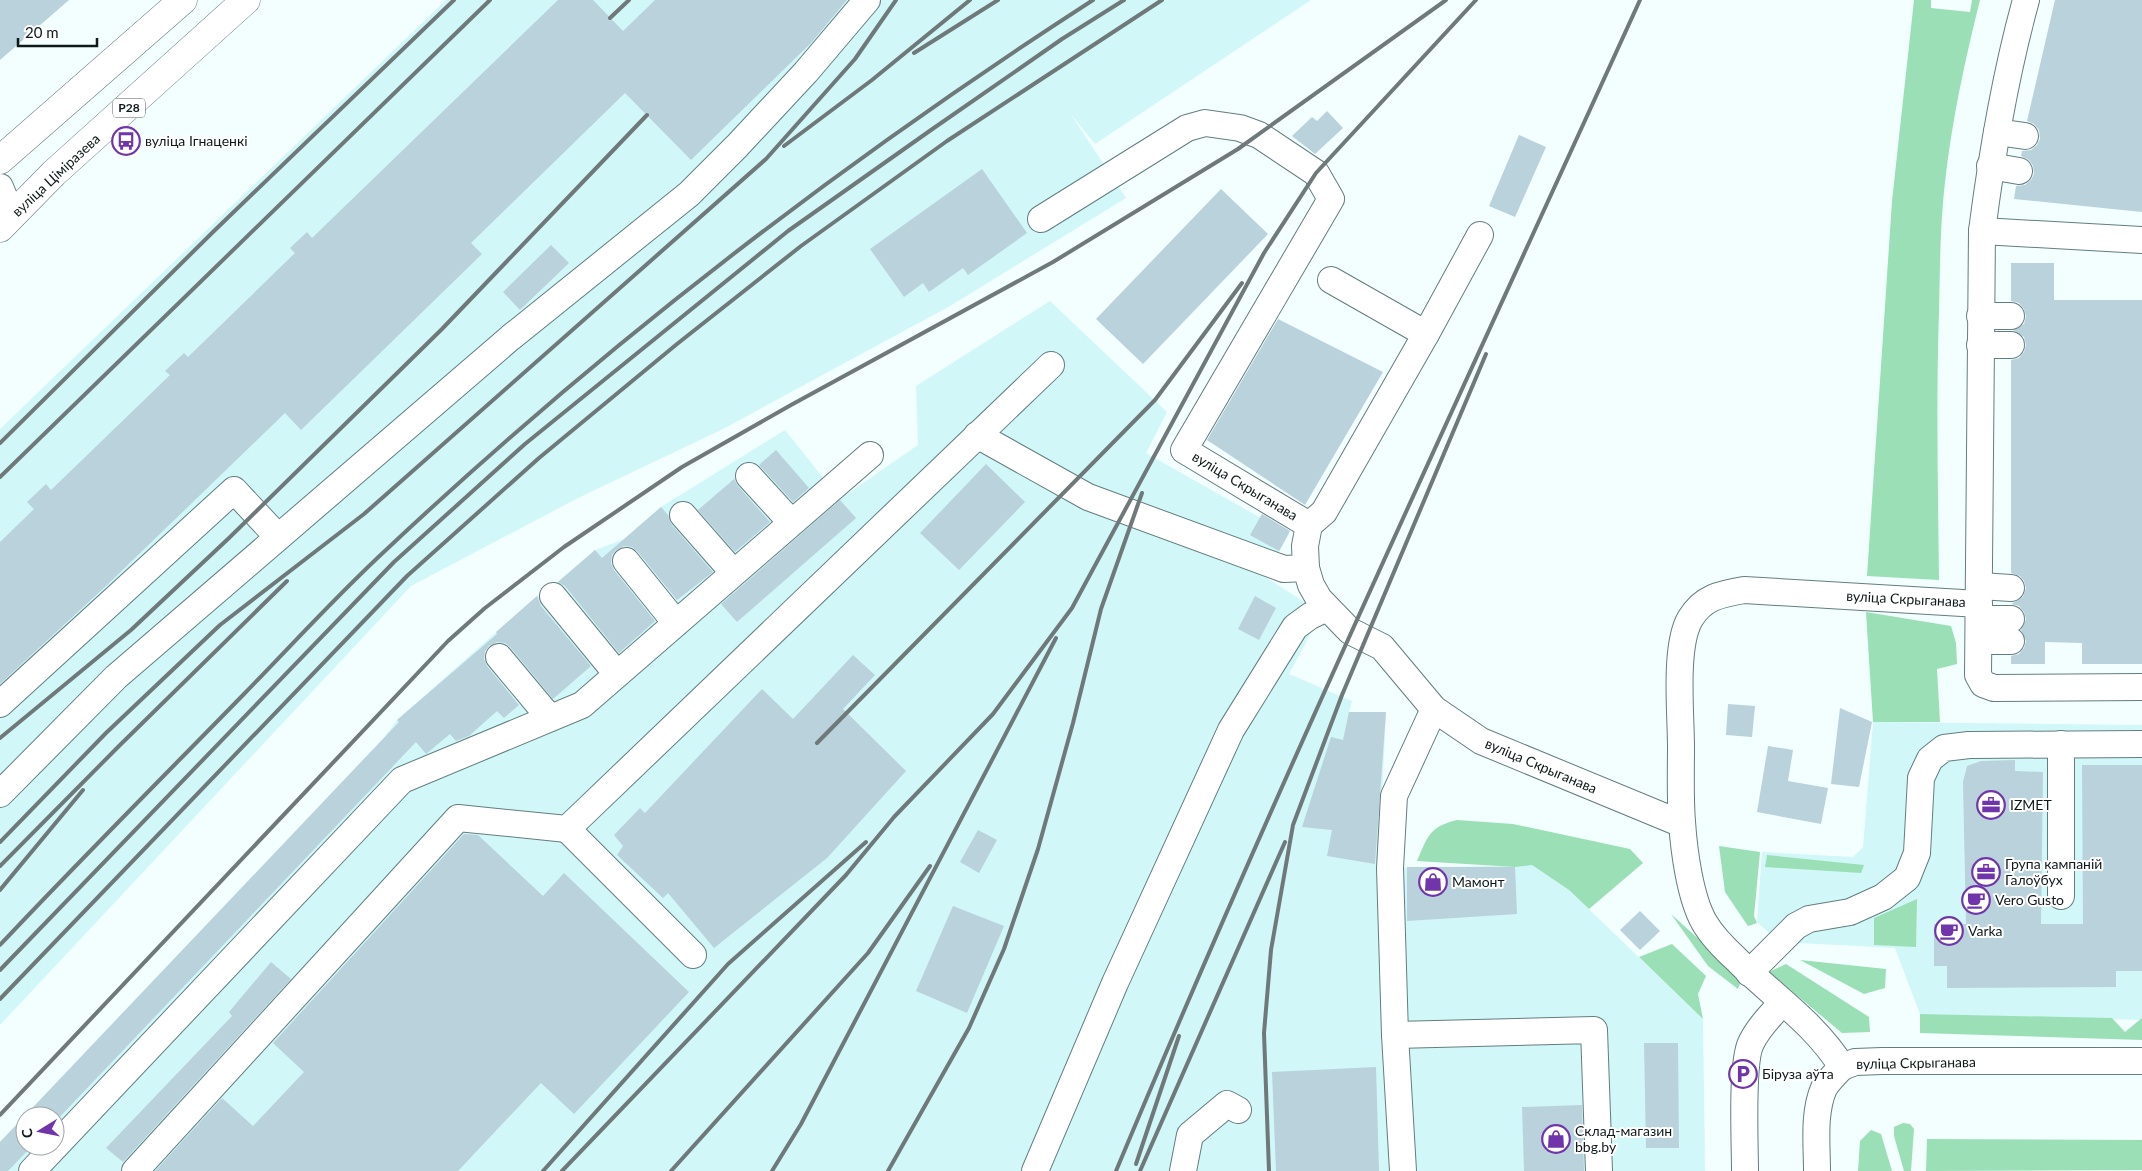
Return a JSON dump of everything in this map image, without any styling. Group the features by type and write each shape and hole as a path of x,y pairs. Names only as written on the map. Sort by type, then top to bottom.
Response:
{"main road":[{"path":"0,160 184,0"},
{"name":"вуліца Ціміразева","path":"4,219 246,0"}],"street":[{"path":"0,794 116,677 510,338 688,194 737,146 806,72 867,0"},
{"path":"2026,0 2013,45 1993,149 1982,231 1978,675 1983,684 1994,688 2142,687"},
{"name":"вуліца Скрыганава","path":"1040,219 1187,128 1205,123 1240,128 1259,135 1316,174 1331,199 1184,450 1309,525 1305,546 1306,568 1311,585 1328,608 1350,631 1382,647 1434,709 1481,741 1682,824"},
{"path":"1993,149 2021,154 1993,149"},
{"path":"0,187 4,219"},
{"path":"1982,231 2142,240"},
{"path":"1309,525 1324,512 1426,334 1480,234"},
{"path":"1331,280 1426,334"},
{"path":"1980,323 2011,323 1980,323"},
{"path":"567,829 1051,365"},
{"path":"978,435 1088,497 1284,568 1306,568"},
{"path":"32,1171 402,780 582,704 870,454"},
{"path":"749,476 791,522"},
{"path":"0,704 234,490 278,537"},
{"path":"683,515 733,572"},
{"path":"626,561 676,623"},
{"path":"1979,612 2011,588"},
{"name":"вуліца Скрыганава","path":"1979,612 1744,590 1716,595 1701,604 1690,620 1683,643 1680,677 1682,824 1693,891 1704,921 1717,940 1749,973 1816,1032 1842,1067 1855,1062 1882,1061 2142,1062"},
{"path":"553,596 617,674"},
{"path":"1035,1171 1116,983 1231,730 1295,627 1310,616 1328,608"},
{"path":"1979,612 2011,630"},
{"path":"499,657 550,718"},
{"path":"1402,1171 1395,1035 1390,868 1394,796 1434,709"},
{"path":"2061,744 2061,896"},
{"path":"1749,973 1796,926 1809,919 1850,912 1883,897 1907,878 1918,853 1921,778 1930,759 1944,748 1969,745 2142,744"},
{"path":"135,1171 458,818 567,829 693,955"},
{"path":"1745,1171 1746,1070 1750,1044 1760,1027 1782,1003"},
{"path":"1395,1035 1594,1030 1598,1171"},
{"path":"1817,1171 1817,1122 1820,1103 1825,1087 1842,1067"},
{"path":"1183,1171 1190,1135 1227,1104 1238,1110"}],"shaded area":[{"path":"446,0 1311,0 1095,144 1070,113 1126,198 950,306 723,429 578,498 411,586 0,1025 0,429"},
{"path":"1050,301 1167,412 1146,453 1289,534 1265,577 1306,603 1313,629 1289,674 1352,701 1349,712 1386,712 1379,864 1390,868 1532,865 1569,890 1703,1019 1705,1171 0,1171 0,1142 15,1126 15,1156 65,1156 65,1106 34,1106 384,738 397,720 537,596 555,584 595,550 625,539 661,507 785,430 840,499 918,445 916,386"},
{"path":"1873,722 2142,725 2142,1020 1920,1014 1895,948 1779,942 1757,922 1762,852 1853,857 1863,847"}],"green space":[{"path":"1914,0 1931,0 1931,8 1970,12 1972,0 1980,0 1955,113 1942,214 1938,378 1939,580 1867,576 1892,201"},
{"path":"1866,612 1951,626 1956,643 1957,664 1937,669 1940,722 1873,722"},
{"path":"1457,820 1513,824 1630,849 1643,863 1589,909 1569,890 1532,865 1515,867 1417,861 1427,839 1435,829"},
{"path":"1719,846 1760,852 1754,916 1757,923 1748,926 1725,892"},
{"path":"1767,855 1864,865 1861,873 1765,867"},
{"path":"1917,899 1916,947 1874,945 1874,918"},
{"path":"1671,914 1736,973 1741,981 1738,989 1708,966"},
{"path":"1672,944 1706,976 1698,994 1703,1019 1639,957"},
{"path":"1800,960 1886,969 1885,988 1864,994"},
{"path":"1786,964 1869,1017 1870,1032 1842,1033 1769,972"},
{"path":"1920,1014 2112,1018 2125,1032 2142,1018 2142,1040 1920,1033"},
{"path":"1903,1123 1910,1124 1914,1129 1911,1171 1904,1171 1894,1136 1894,1127"},
{"path":"1871,1130 1881,1134 1892,1171 1858,1171 1860,1141"},
{"path":"1927,1139 2142,1140 2142,1170 1926,1171"}],"building":[{"path":"0,0 69,0 0,60"},
{"path":"558,0 593,0 623,31 655,0 847,0 811,43 691,160 625,93 471,243 482,254 301,430 285,413 106,586 0,684 0,542 34,509 27,502 46,484 51,490 170,375 165,371 184,353 188,357 295,253 290,248 307,232 312,238"},
{"path":"2055,0 2142,0 2142,212 2014,199 2016,186 2025,185 2034,174 2033,166 2029,160 2021,156 2022,151 2031,150 2040,139 2039,130 2034,124 2027,121"},
{"path":"1327,111 1343,128 1315,154 1292,136 1312,117 1317,121"},
{"path":"1519,135 1546,147 1515,217 1489,206"},
{"path":"982,169 1027,233 968,275 963,268 929,292 923,283 904,297 870,249"},
{"path":"1221,189 1268,234 1143,364 1096,319"},
{"path":"551,245 569,263 520,310 503,292"},
{"path":"2011,263 2054,263 2054,300 2142,300 2142,664 2082,664 2082,643 2045,642 2045,664 2011,664 2011,656 2019,654 2024,648 2026,641 2021,630 2026,619 2024,612 2019,606 2011,604 2023,597 2026,588 2020,576 2011,573 2011,360 2019,358 2024,352 2026,345 2024,337 2013,330 2024,324 2026,316 2024,309 2019,303 2011,301"},
{"path":"1278,319 1383,372 1305,505 1207,440"},
{"path":"776,450 809,488 793,502 759,465"},
{"path":"986,464 1025,502 959,570 920,533"},
{"path":"734,479 770,522 735,552 698,510"},
{"path":"840,500 856,518 737,622 721,604"},
{"path":"661,507 668,515 672,525 713,572 677,600 637,551 632,547 624,546 616,550 612,555 611,563 614,570 655,621 619,653 565,586 558,582 595,550 602,558"},
{"path":"1262,514 1290,531 1279,551 1250,535"},
{"path":"537,596 541,606 591,666 553,699 510,647 505,643 497,642 489,646 485,651 484,659 487,666 519,705 504,718 497,711 469,736 456,741 450,734 426,754 416,742 65,1111 65,1106 34,1106 399,722 397,720 497,634 496,632"},
{"path":"1255,596 1276,608 1259,640 1238,629"},
{"path":"853,655 875,675 843,709 906,771 827,858 714,948 668,893 663,898 617,855 623,846 614,835 640,808 645,813 762,689 793,719"},
{"path":"1728,704 1755,706 1752,737 1726,735"},
{"path":"1840,708 1872,722 1859,787 1831,784"},
{"path":"1349,712 1386,712 1375,864 1327,856 1332,830 1302,827 1331,737 1343,740"},
{"path":"1768,746 1793,750 1788,781 1828,788 1821,824 1757,812"},
{"path":"2015,760 2015,771 2043,772 2041,924 2083,924 2082,765 2142,765 2142,971 2116,971 2116,987 1947,988 1947,966 1934,966 1934,924 1966,924 1963,782 1967,766 1981,761"},
{"path":"978,830 997,840 979,873 960,862"},
{"path":"464,834 478,835 543,896 564,873 689,992 574,1114 541,1083 458,1171 155,1171 222,1098 253,1126 304,1072 273,1043"},
{"path":"1407,867 1515,867 1517,914 1407,921"},
{"path":"953,906 1004,926 967,1013 916,991"},
{"path":"1640,911 1660,931 1640,950 1620,930"},
{"path":"271,962 291,979 123,1162 106,1148 232,1016 229,1012"},
{"path":"1644,1043 1678,1043 1679,1148 1646,1148"},
{"path":"1376,1067 1379,1171 1276,1171 1272,1072"},
{"name":"Склад-магазин bbg.by","path":"1582,1105 1584,1171 1524,1171 1522,1107"},
{"path":"15,1126 15,1156 22,1156 8,1171 0,1171 0,1142"}],"railway":[{"path":"0,443 214,231 454,0"},
{"path":"0,477 490,0"},
{"path":"610,18 629,0"},
{"path":"0,842 106,733 220,625 364,514 766,159 855,59 896,0"},
{"path":"784,146 872,80 970,0"},
{"path":"914,53 998,0"},
{"path":"0,945 350,584 469,474 553,400 728,259 817,191 1000,61 1093,0"},
{"path":"0,970 394,562 525,444 788,231 1062,39 1124,0"},
{"path":"0,999 407,576 539,458 677,344 801,246 947,141 1162,0"},
{"path":"0,1115 448,641 485,608 564,547 682,467 791,405 1053,262 1238,149 1446,0"},
{"path":"562,1171 846,875 894,817 993,714 1072,608 1264,253 1316,173 1476,0"},
{"path":"1116,1171 1308,729 1640,0"},
{"path":"0,738 131,630 229,538 442,329 647,115"},
{"path":"817,743 1155,400 1242,283"},
{"path":"1269,1171 1264,1033 1271,950 1293,825 1342,695 1486,354"},
{"path":"888,1171 969,1028 1004,949 1038,849 1073,723 1101,609 1142,493"},
{"path":"0,866 287,581"},
{"path":"772,1171 801,1124 1056,638"},
{"path":"0,890 83,790"},
{"path":"543,1171 728,964 866,842"},
{"path":"1140,1171 1285,842"},
{"path":"671,1171 868,953 930,866"},
{"path":"1136,1164 1179,1036"}],"place":[{"name":"вуліца Ігнаценкі","path":"126,141"},
{"name":"IZMET","path":"1991,805"},
{"name":"Група кампаній Галоўбух","path":"1986,872"},
{"name":"Мамонт","path":"1433,882"},
{"name":"Vero Gusto","path":"1976,900"},
{"name":"Varka","path":"1949,931"},
{"name":"Біруза аўта","path":"1743,1074"},
{"name":"Склад-магазин bbg.by","path":"1556,1139"}]}
